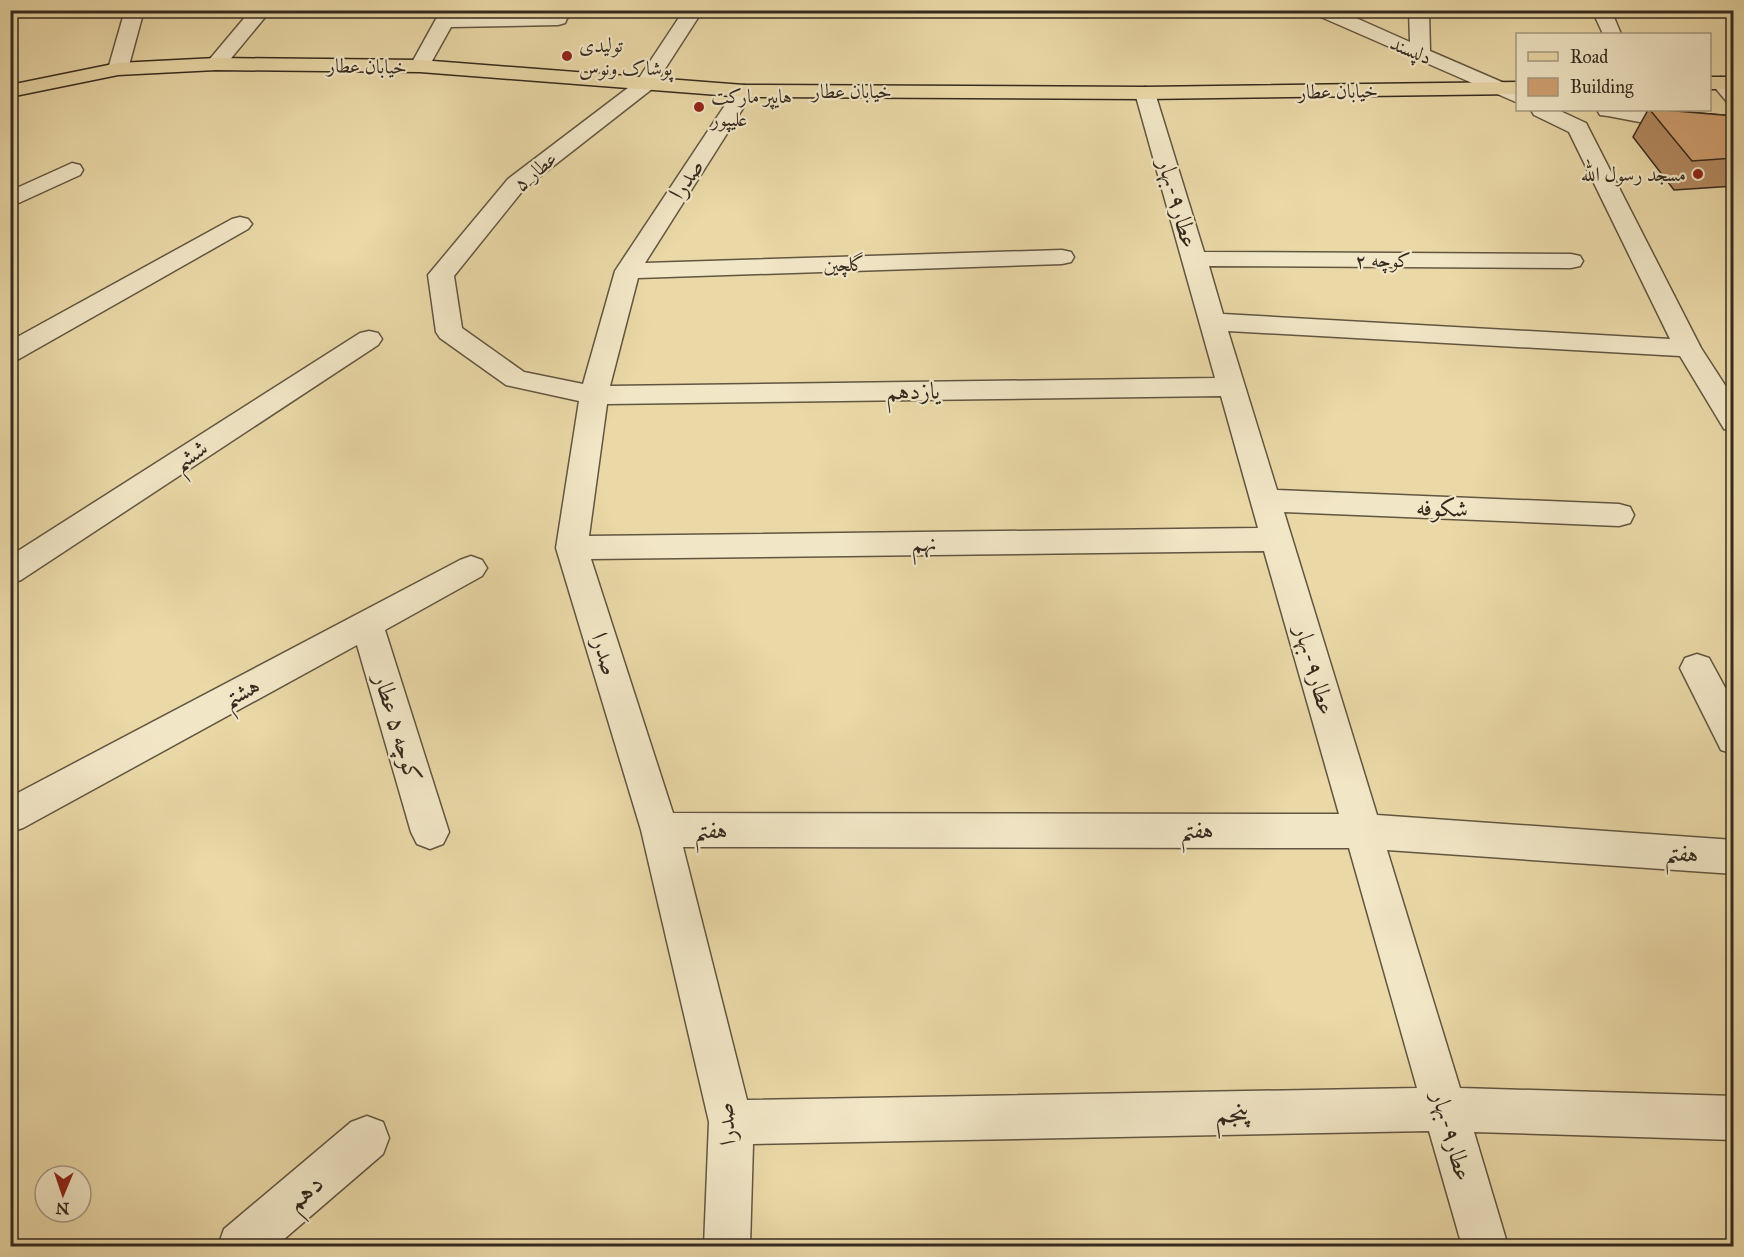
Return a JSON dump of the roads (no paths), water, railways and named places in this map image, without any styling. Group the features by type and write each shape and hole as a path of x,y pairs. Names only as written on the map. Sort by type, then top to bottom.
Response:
{"main road":[{"name":"خیابان عطار","path":"10,91 118,69 216,64 420,66 744,91 1145,93 1514,91"}],"street":[{"path":"118,69 135,10"},
{"path":"216,64 262,10"},
{"path":"420,66 447,16 558,19 562,10"},
{"name":"عطار ۵","path":"441,275 516,184 645,85 694,10"},
{"name":"دلپسند","path":"1321,10 1514,91"},
{"path":"1419,10 1420,53"},
{"path":"1601,10 1612,33"},
{"name":"صدرا","path":"727,1246 731,1122 660,830 572,548 594,395 627,271 744,91"},
{"name":"عطار۹-بهار","path":"1145,93 1485,1246"},
{"path":"1544,111 1578,128 1688,348 1724,393 1734,422"},
{"path":"1613,111 1734,134"},
{"path":"10,200 72,170"},
{"path":"10,353 240,224"},
{"name":"گلچین","path":"627,271 1062,257"},
{"name":"کوچه ۲","path":"1194,259 1571,261"},
{"name":"یازدهم","path":"441,275 448,332 516,379 594,395 1232,387"},
{"path":"1213,322 1688,348"},
{"name":"ششم","path":"10,572 369,339"},
{"name":"شکوفه","path":"1265,500 1620,515"},
{"name":"نهم","path":"572,548 1276,539"},
{"name":"هشتم","path":"10,816 471,568"},
{"name":"کوچه ۵ عطار","path":"367,624 430,832"},
{"path":"1697,668 1734,739"},
{"name":"هفتم","path":"660,830 1362,831 1734,857"},
{"name":"پنجم","path":"731,1122 1444,1109 1734,1118"},
{"name":"دهم","path":"241,1246 367,1137"}],"place":[{"name":"تولیدی پوشاک ونوس","path":"567,56"},
{"name":"هایپر مارکت علیپور","path":"699,107"},
{"name":"مسجد رسول الله","path":"1698,174"}]}
